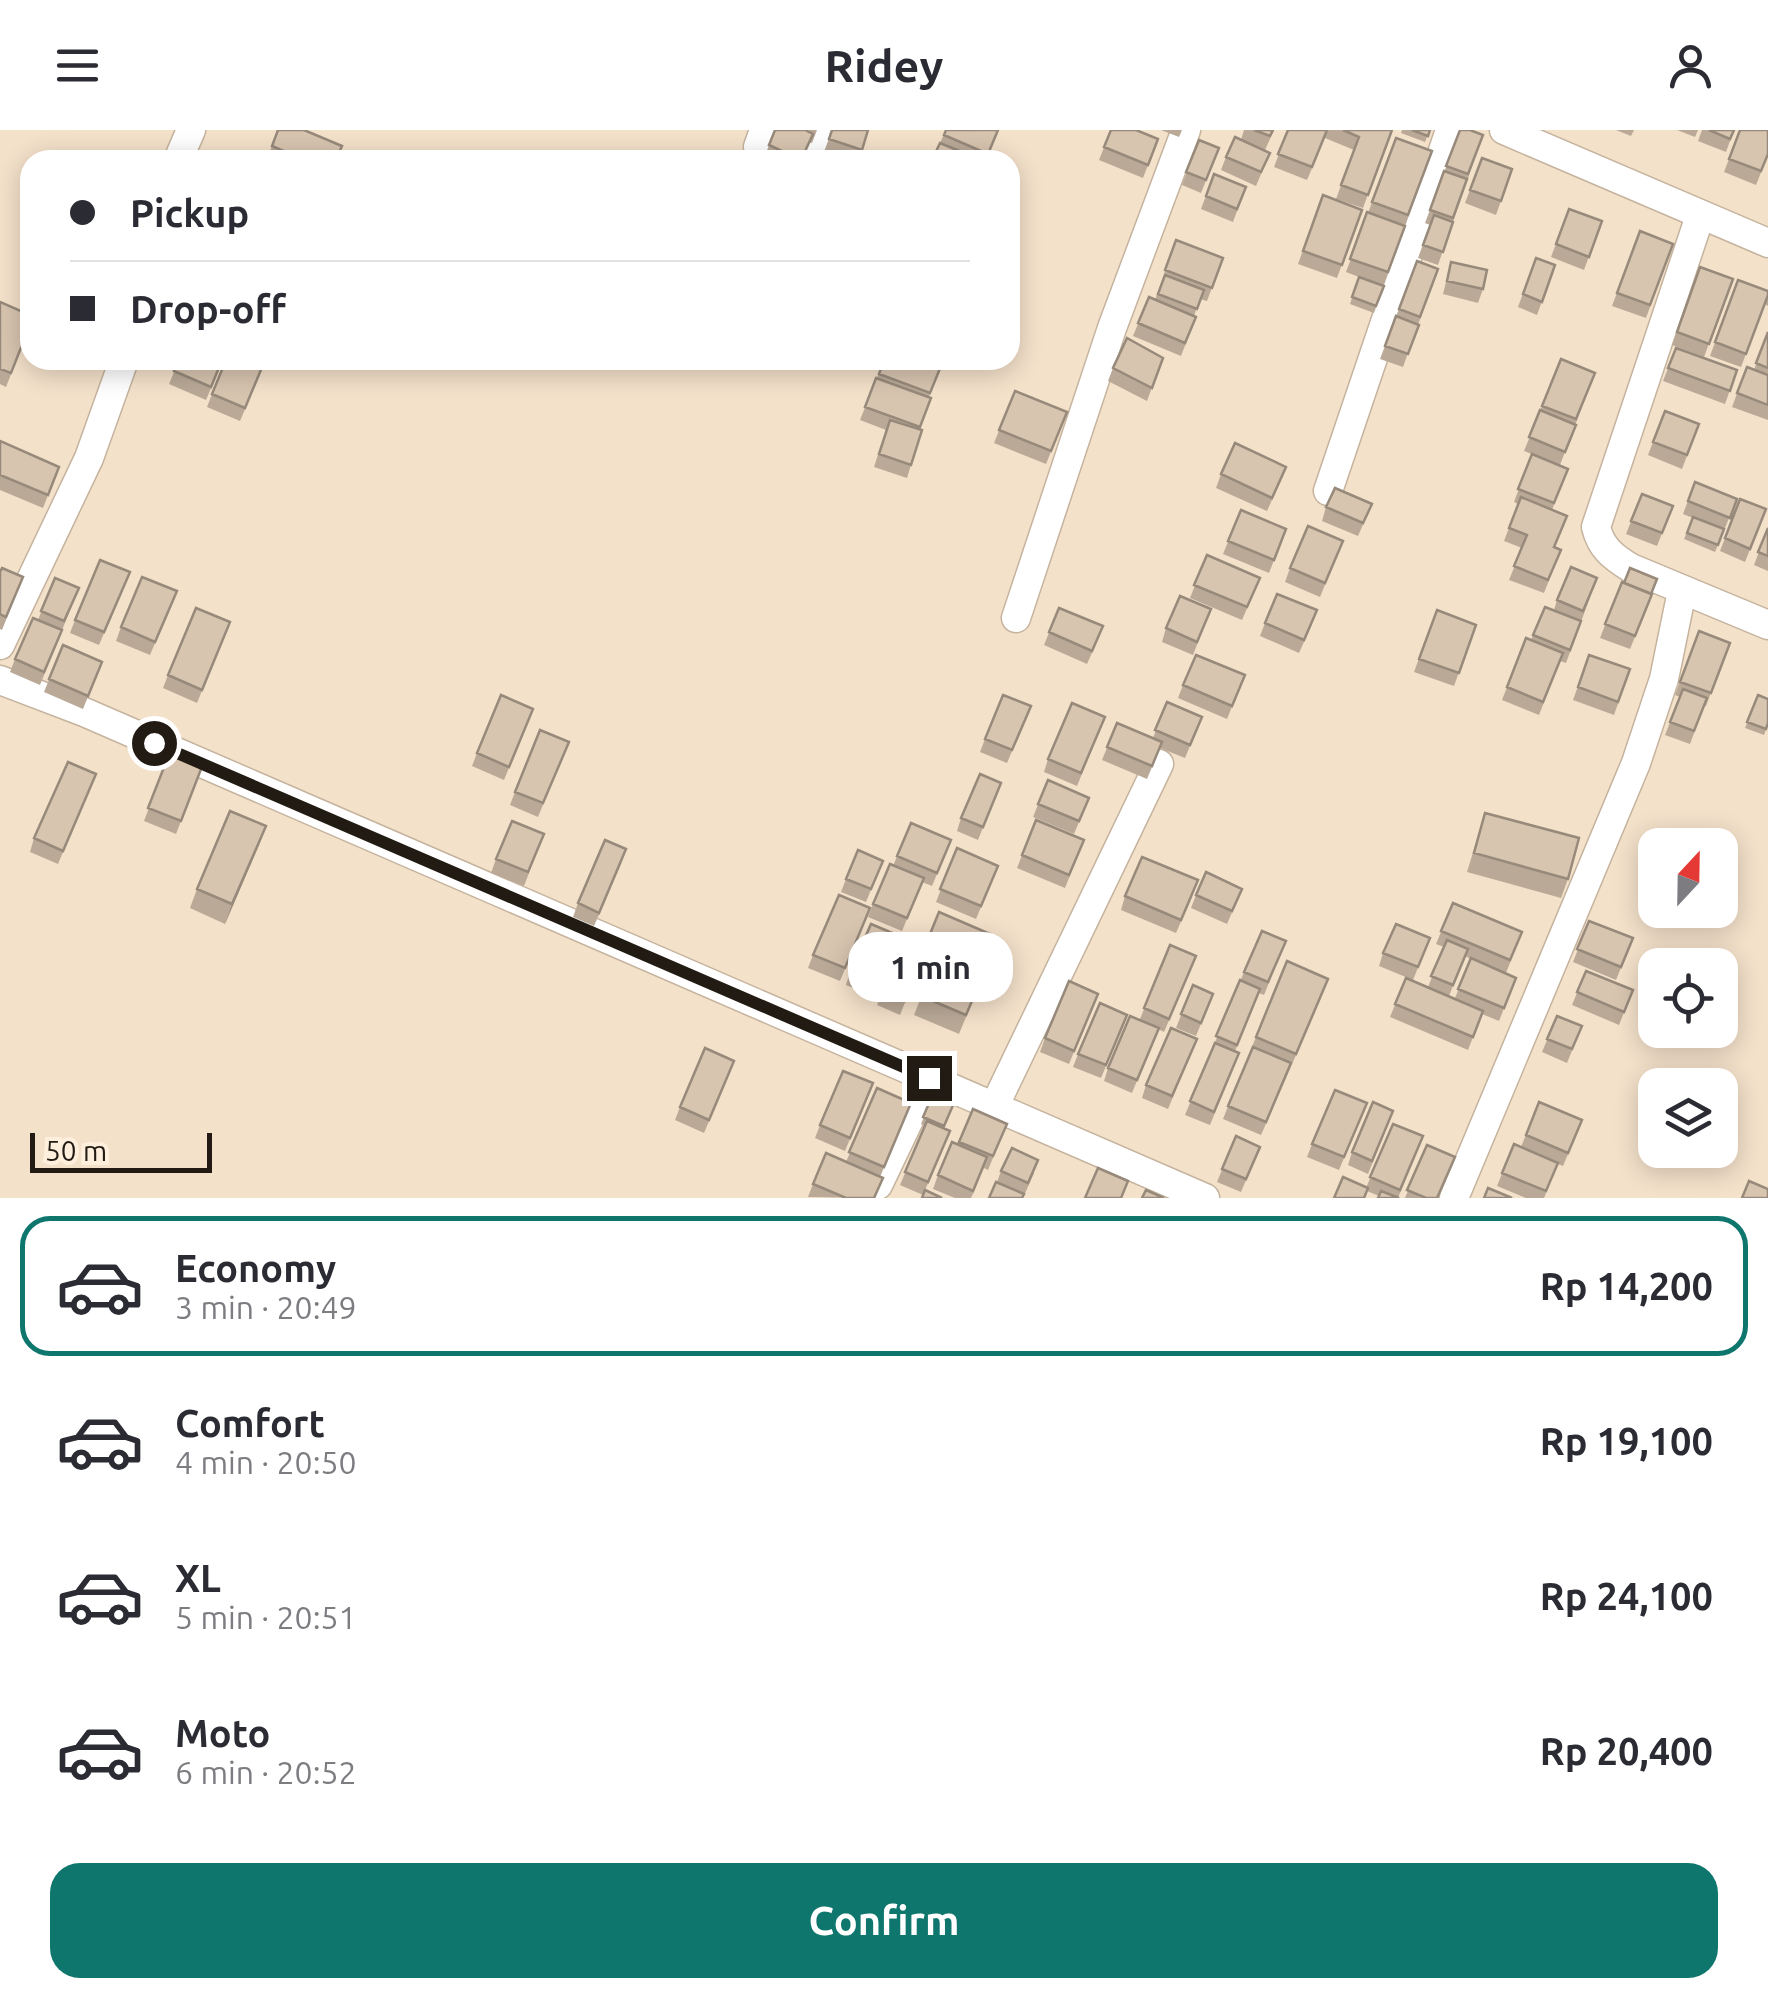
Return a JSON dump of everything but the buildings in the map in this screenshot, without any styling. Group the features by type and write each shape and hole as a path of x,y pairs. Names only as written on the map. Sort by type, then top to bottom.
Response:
{"street":[{"path":"1016,618 1112,328 1186,130"},
{"path":"1328,490 1450,130"},
{"path":"1504,130 1768,244"},
{"path":"1700,216 1596,527 1599,541 1612,557 1682,591 1768,625"},
{"path":"0,645 89,458 120,370"},
{"path":"1454,1198 1636,762 1664,679 1682,591"},
{"path":"0,680 84,712 1205,1198"},
{"path":"994,1107 1159,764"},
{"path":"878,1185 929,1078"}],"route":[{"path":"154,743 929,1078"}]}
